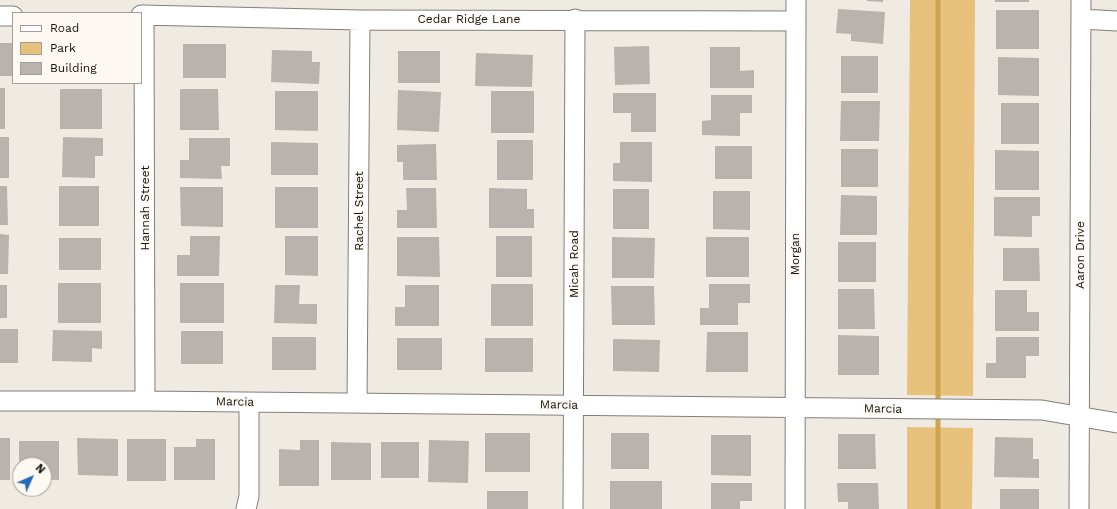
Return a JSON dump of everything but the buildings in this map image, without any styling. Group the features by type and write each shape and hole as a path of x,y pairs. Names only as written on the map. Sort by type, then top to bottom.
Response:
{"street":[{"name":"Morgan","path":"795,509 796,0"},
{"name":"Aaron Drive","path":"1079,509 1081,0"},
{"name":"Cedar Ridge Lane","path":"143,15 360,20 575,19 796,21"},
{"name":"Hannah Street","path":"143,15 145,401"},
{"path":"0,16 12,16"},
{"name":"Micah Road","path":"573,509 575,19"},
{"path":"1081,19 1117,21"},
{"name":"Rachel Street","path":"358,403 360,20"},
{"name":"Marcia","path":"0,401 145,401 916,410 1042,410 1117,423"},
{"path":"246,509 249,496 249,403"}],"green space":[{"path":"910,0 975,0 973,396 907,395"},
{"path":"907,427 973,428 972,509 907,509"}],"waterway":[{"path":"938,0 938,405"},
{"path":"938,413 938,509"}]}
